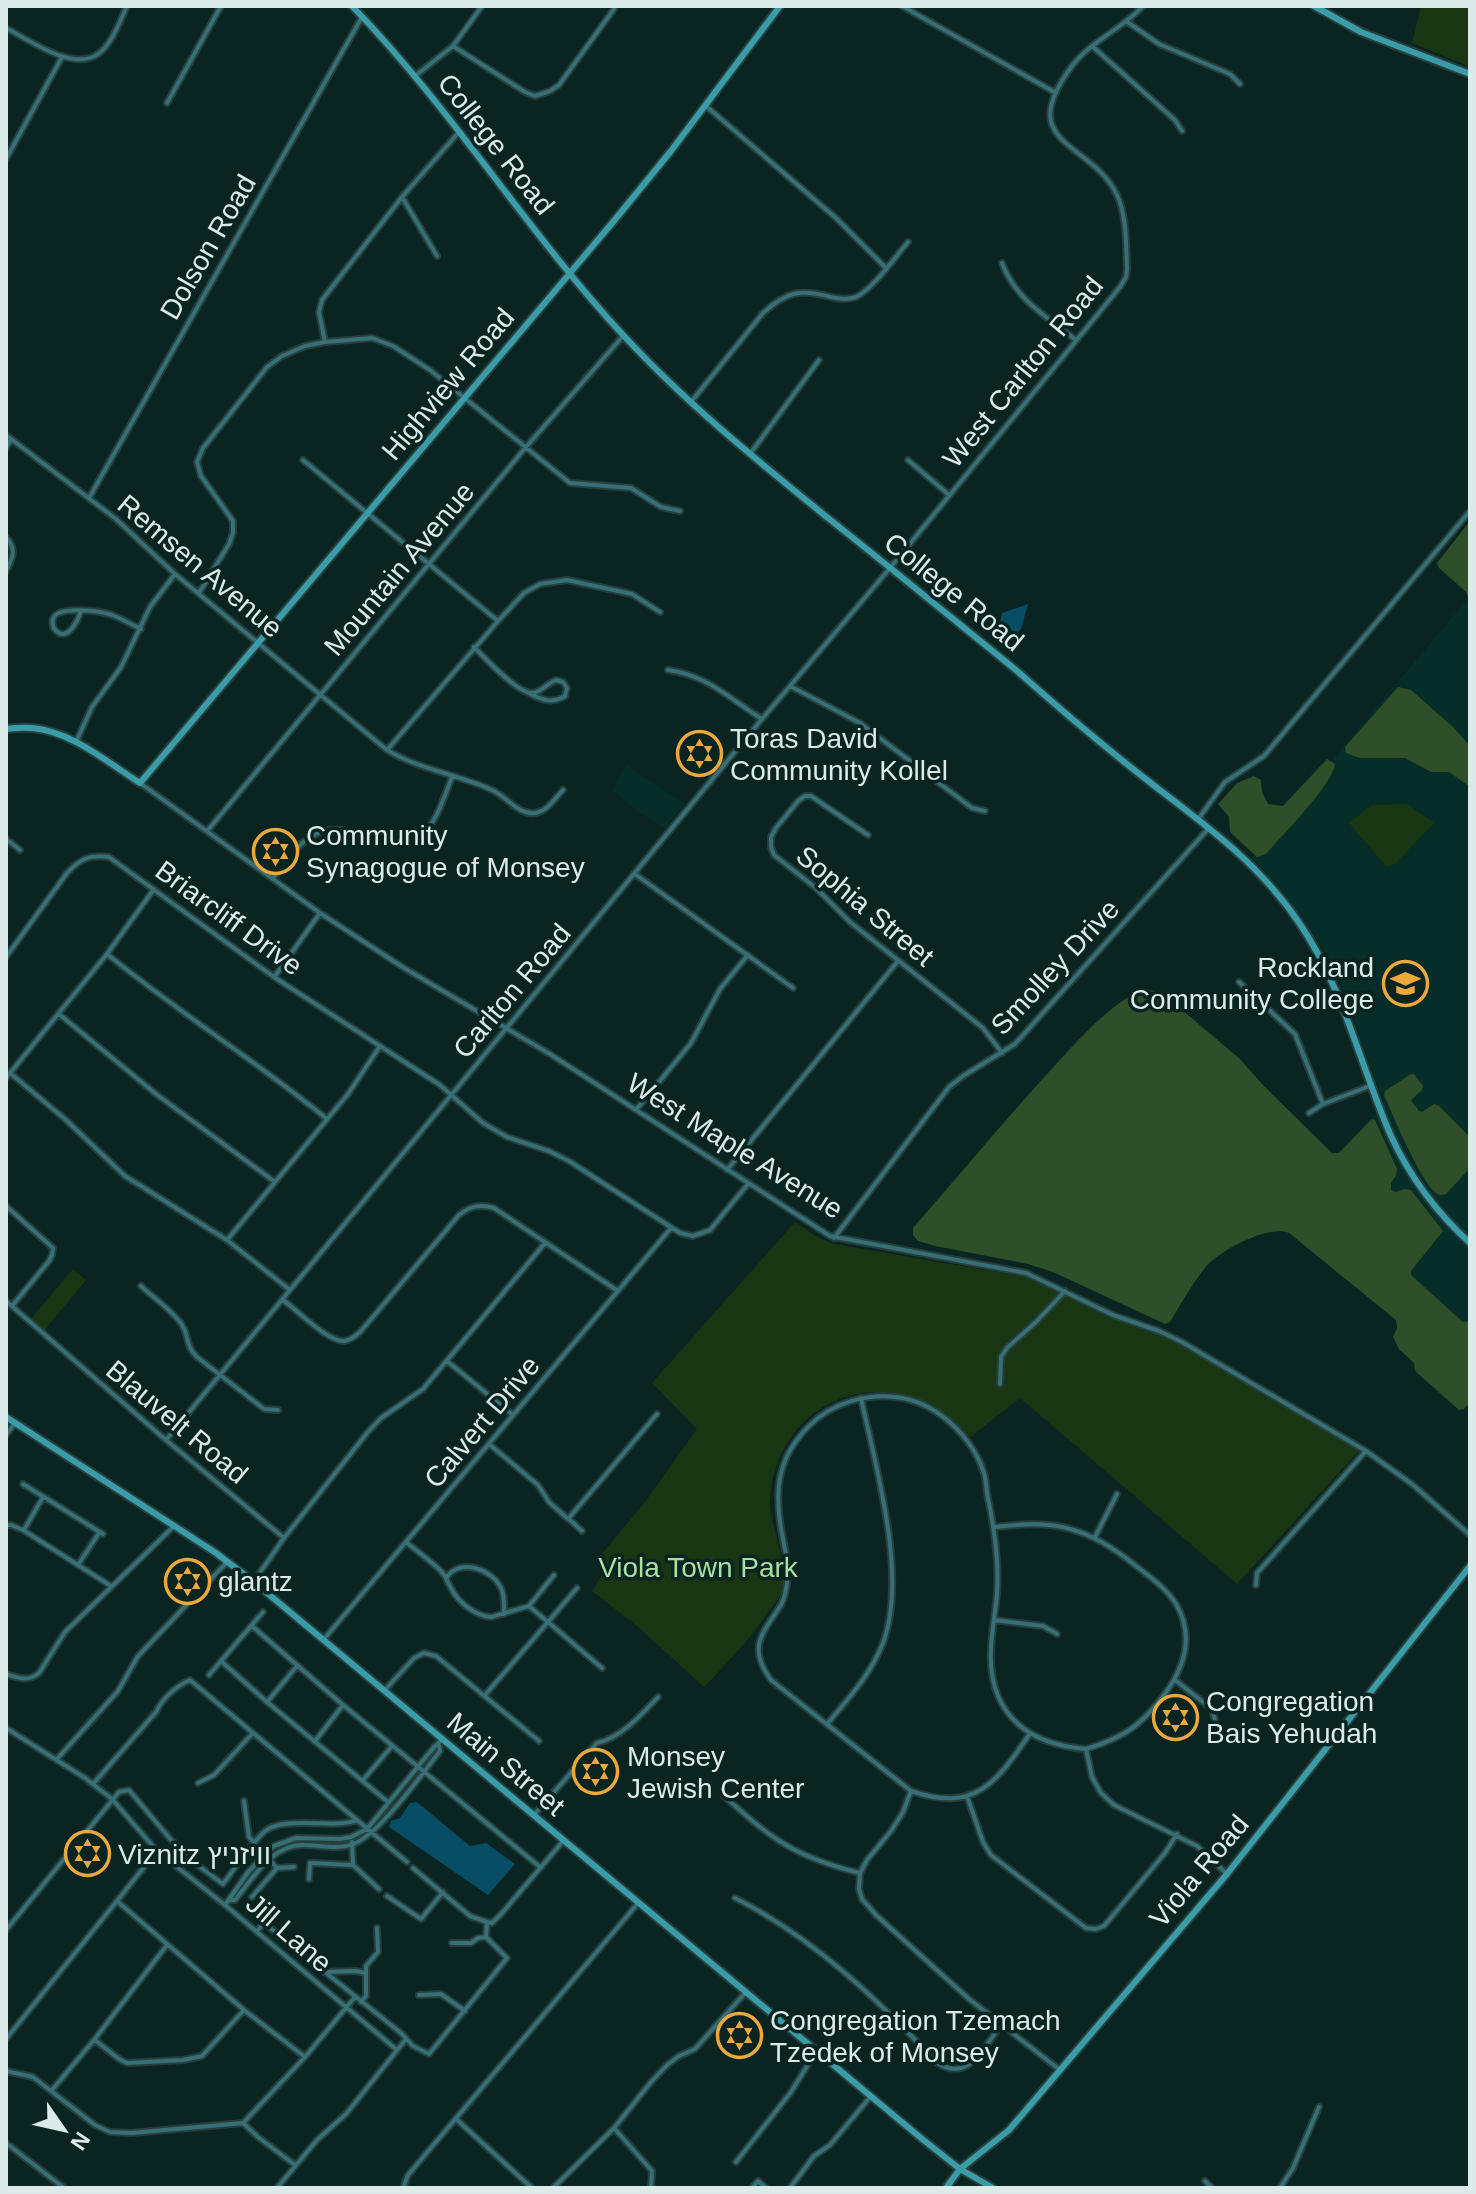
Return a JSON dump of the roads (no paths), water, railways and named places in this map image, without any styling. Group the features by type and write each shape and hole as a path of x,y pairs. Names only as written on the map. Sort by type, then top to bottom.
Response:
{"street":[{"path":"6,28 62,57 86,60 98,54 108,43 127,6"},
{"path":"167,103 221,6"},
{"name":"College Road","path":"352,6 415,76 569,274 623,335 691,402 1049,700 1199,818 1264,878 1311,940 1337,991 1392,1138 1412,1175 1470,1243"},
{"path":"415,76 453,46 482,6"},
{"path":"453,46 525,92 536,95 559,85 614,6"},
{"name":"Highview Road","path":"140,783 569,274 706,106 780,6"},
{"path":"902,6 1056,93 1072,66 1143,6"},
{"path":"1314,6 1361,32 1470,74"},
{"name":"Dolson Road","path":"89,498 362,16"},
{"path":"1126,21 1159,44 1230,74 1240,84"},
{"path":"1092,46 1175,120 1182,131"},
{"path":"6,159 62,57"},
{"name":"West Carlton Road","path":"890,568 1126,277 1126,248 1118,196 1092,165 1063,143 1051,124 1051,106 1056,93"},
{"path":"706,106 836,218 886,267"},
{"path":"325,342 319,312 322,300 402,197 459,132"},
{"path":"402,197 437,256"},
{"path":"691,402 776,301 803,292 843,300 859,296 868,290 908,242"},
{"path":"1002,263 1019,295 1076,340"},
{"name":"Mountain Avenue","path":"208,830 623,335"},
{"path":"199,593 233,533 233,521 201,476 197,462 203,448 267,367 305,346 325,342 372,338 393,346 430,370 570,483 631,488 661,507 680,511"},
{"path":"750,454 819,360"},
{"name":"Remsen Avenue","path":"6,435 116,519 175,574 387,750 406,762 495,791 530,813 548,807 563,790"},
{"path":"6,448 11,439"},
{"path":"303,460 498,621"},
{"path":"908,460 948,494"},
{"path":"1199,818 1225,782 1264,756 1470,511"},
{"path":"6,537 14,551 6,571"},
{"name":"Carlton Road","path":"166,1440 890,568"},
{"path":"76,742 92,707 121,667 150,607 175,574"},
{"path":"387,750 474,647 524,593 540,584 567,580 632,594 660,612"},
{"path":"81,611 70,631 57,632 54,628 52,621 59,612 81,611 114,616 141,629"},
{"path":"474,647 519,687 529,693 542,699 559,700 565,696 567,688 563,682 556,680 529,693"},
{"path":"668,670 696,676 762,719"},
{"path":"790,686 860,723 972,808 985,811"},
{"name":"West Maple Avenue","path":"6,729 30,727 76,742 140,783 320,913 404,968 507,1029 834,1238 1026,1273 1113,1315 1159,1331 1366,1451 1412,1484 1470,1535"},
{"path":"273,878 306,839 319,832 351,830 391,843 416,838 429,828 438,814 452,777"},
{"name":"Sophia Street","path":"868,835 811,796 805,796 776,828 771,837 771,847 780,862 816,888 850,922 983,1028 1002,1053"},
{"name":"Smolley Drive","path":"834,1238 949,1087 1015,1044 1209,827"},
{"path":"6,839 20,850"},
{"name":"Briarcliff Drive","path":"6,957 77,862 96,855 109,857 274,977 440,1085 483,1123 507,1137 569,1161 671,1228"},
{"path":"635,874 793,988"},
{"path":"154,889 107,954 8,1075 65,1119 125,1176 227,1240 290,1290"},
{"path":"274,977 320,913"},
{"path":"107,954 327,1119"},
{"path":"636,1110 691,1043 720,989 747,956"},
{"path":"727,1170 898,961"},
{"path":"1239,982 1295,1034 1323,1104"},
{"path":"59,1014 156,1094 275,1182"},
{"path":"227,1240 348,1094 380,1046"},
{"path":"1309,1113 1323,1104 1372,1085"},
{"path":"671,1228 688,1236 704,1233 715,1225 749,1184"},
{"path":"283,1299 330,1337 349,1340 361,1331 459,1215 480,1205 494,1208 618,1291"},
{"path":"6,1206 53,1248 49,1261 12,1306"},
{"name":"Calvert Drive","path":"323,1641 671,1228"},
{"path":"254,1582 284,1538 367,1433 381,1418 423,1389 545,1243"},
{"path":"141,1286 183,1324 191,1351 264,1409 278,1410"},
{"path":"1000,1384 1001,1357 1007,1348 1065,1291"},
{"name":"Blauvelt Road","path":"6,1301 284,1538"},
{"path":"447,1361 513,1415"},
{"path":"995,1527 1027,1523 1060,1526 1095,1537 1157,1583 1175,1602 1186,1635 1185,1658 1175,1680 1151,1713 1123,1736 1086,1749 1049,1743 1029,1735 999,1700 992,1681 990,1655 998,1562 995,1527 984,1474 972,1448 942,1415 923,1404 888,1396 861,1398 839,1405 813,1421 798,1436 780,1472 777,1493 779,1518 788,1570 782,1603 758,1644 759,1659 771,1680 911,1791 926,1796 967,1796 984,1789 997,1779 1029,1735"},
{"path":"827,1724 870,1670 883,1641 891,1605 893,1568 861,1398"},
{"path":"568,1519 657,1414"},
{"name":"Main Street","path":"6,1417 254,1582 441,1743 564,1840 960,2169 993,2188"},
{"path":"6,1435 14,1424"},
{"path":"489,1444 538,1485 549,1502 582,1531"},
{"path":"1256,1585 1257,1573 1366,1451"},
{"path":"23,1484 101,1533 78,1565"},
{"path":"1095,1537 1117,1494"},
{"path":"23,1530 43,1497"},
{"path":"6,1525 23,1530 111,1586"},
{"path":"6,1674 21,1679 33,1678 39,1673 65,1632 173,1527"},
{"path":"406,1542 447,1577 454,1594 478,1614 491,1617 529,1606 554,1575"},
{"path":"56,1760 118,1691 138,1656 227,1562"},
{"name":"Viola Road","path":"946,2188 960,2169 1009,2130 1227,1874 1470,1566"},
{"path":"447,1577 455,1569 464,1567 486,1572 502,1589 504,1614"},
{"path":"484,1696 577,1588"},
{"path":"529,1606 602,1668"},
{"path":"209,1675 263,1612"},
{"path":"994,1620 1043,1626 1057,1634"},
{"path":"252,1626 540,1867"},
{"path":"384,1691 414,1658 424,1653 436,1656 539,1741"},
{"path":"222,1662 395,1807"},
{"path":"267,1702 297,1666"},
{"path":"93,1784 156,1712 160,1703 190,1680 407,1862"},
{"path":"1175,1680 1212,1709 1216,1724"},
{"path":"533,1816 597,1743 612,1739 658,1697"},
{"path":"315,1741 343,1705"},
{"name":"Jill Lane","path":"6,1728 112,1799 157,1851 227,1902 256,1932 397,2050"},
{"path":"198,1783 214,1775 252,1734"},
{"path":"227,1902 264,1854 274,1846 296,1838 351,1837 367,1829 434,1747 441,1743"},
{"path":"227,1902 235,1900 269,1860 286,1848 352,1845 373,1834 440,1751 441,1743"},
{"path":"363,1780 392,1746"},
{"path":"1086,1749 1092,1777 1101,1793 1114,1805 1177,1834 1208,1854 1227,1874"},
{"path":"6,1930 119,1792 129,1790 172,1841 192,1856 192,1861 223,1884 254,1842 268,1829 285,1824 347,1824 357,1820"},
{"path":"911,1791 903,1812 860,1873 859,1889 867,1907 1001,2025 1060,2070"},
{"path":"724,1796 777,1840 796,1851 828,1865 860,1873"},
{"path":"967,1796 983,1842 991,1855 1086,1928 1104,1926 1165,1853 1177,1834"},
{"path":"244,1801 249,1837 277,1868"},
{"path":"351,1837 353,1865"},
{"path":"486,1937 489,1922 564,1840"},
{"path":"6,2039 157,1851"},
{"path":"309,1879 310,1863 353,1865 379,1889"},
{"path":"252,1897 277,1868 294,1867"},
{"path":"413,1868 470,1916 489,1922"},
{"path":"387,1896 421,1919 443,1892"},
{"path":"735,1898 766,1915 814,1949 882,2007 936,2062 946,2068 964,2068 1001,2025"},
{"path":"117,1901 244,2010 305,2057"},
{"path":"403,2188 408,2175 639,1902"},
{"path":"256,1932 264,1923 413,2046 429,2054 507,1958 486,1937"},
{"path":"361,2002 366,1996 366,1966 378,1952 377,1928"},
{"path":"452,1943 471,1943 486,1937"},
{"path":"52,2090 167,1945"},
{"path":"324,1972 366,1973"},
{"path":"553,2188 614,2128 667,2065 695,2049 746,1992"},
{"path":"419,1995 441,1994 465,2011"},
{"path":"6,2071 33,2077 95,2125 110,2132 131,2133 243,2123 305,2057 355,1997"},
{"path":"94,2040 127,2063 183,2060 202,2056 244,2010"},
{"path":"277,2188 317,2140 346,2114 406,2039"},
{"path":"736,2162 791,2092 817,2050"},
{"path":"790,2188 814,2156 830,2145 871,2096"},
{"path":"1280,2188 1293,2168 1319,2107"},
{"path":"456,2119 532,2188"},
{"path":"243,2123 295,2165"},
{"path":"614,2128 652,2171 651,2188"},
{"path":"6,2143 64,2188"},
{"path":"752,2188 758,2181 766,2188"},
{"path":"1205,2181 1212,2188"}],"water":[{"path":"1028,604 1021,629 1002,648 998,634 1002,613"},
{"path":"417,1802 470,1846 486,1843 515,1864 488,1895 389,1827 391,1821 400,1818 410,1803"}],"place":[{"name":"Toras David Community Kollel","path":"699,754"},
{"name":"Community Synagogue of Monsey","path":"275,851"},
{"name":"Rockland Community College","path":"1405,983"},
{"name":"glantz","path":"187,1581"},
{"name":"Congregation Bais Yehudah","path":"1175,1717"},
{"name":"Monsey Jewish Center","path":"596,1772"},
{"name":"Viznitz וויזניץ","path":"87,1854"},
{"name":"Congregation Tzemach Tzedek of Monsey","path":"739,2036"}],"park label":[{"name":"Viola Town Park","path":"698,1567"}]}
